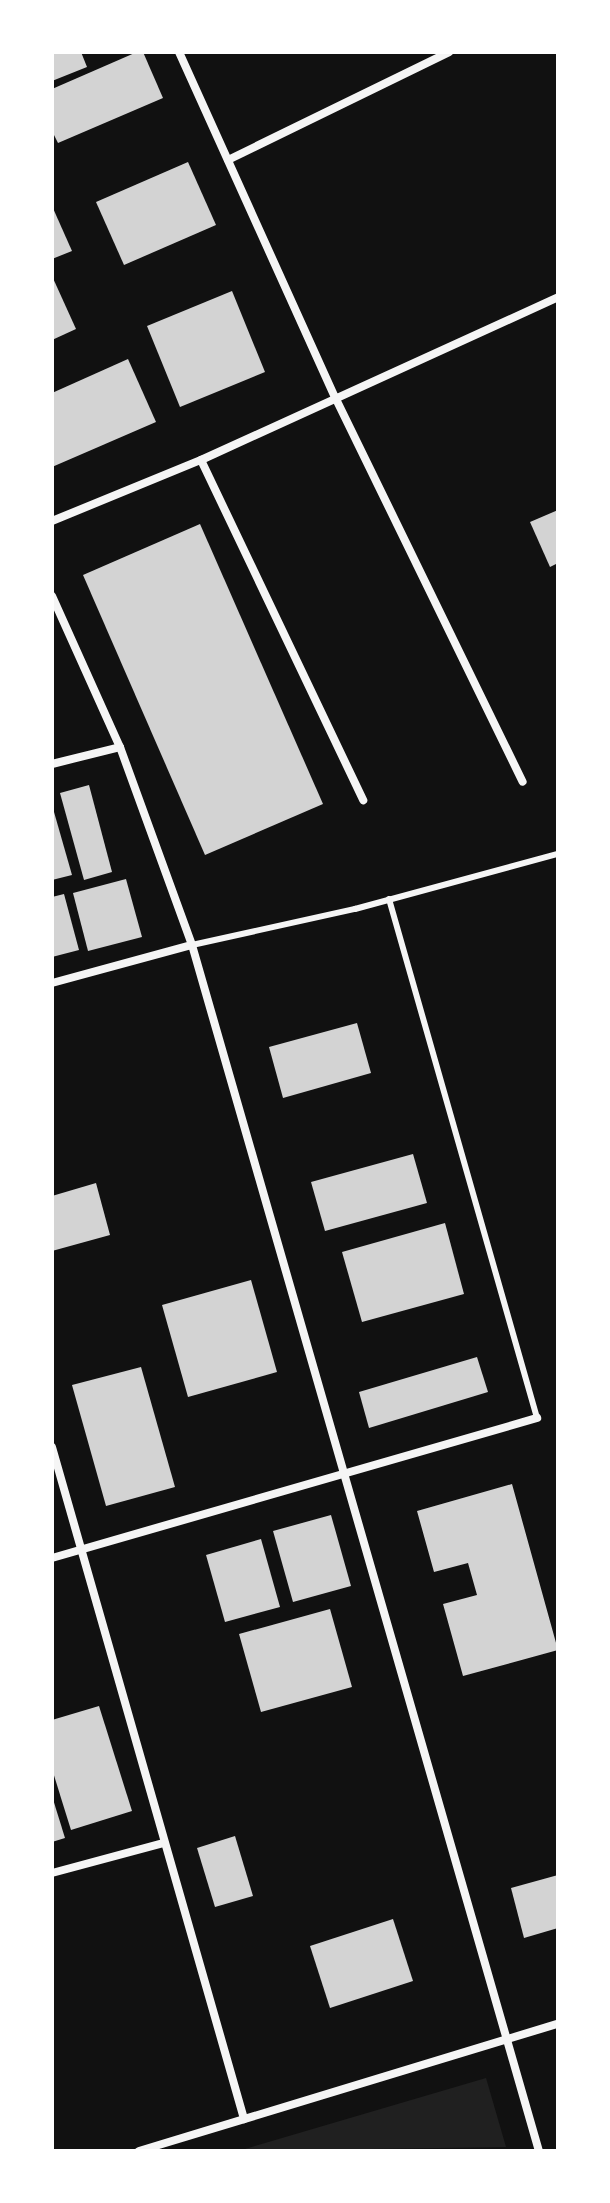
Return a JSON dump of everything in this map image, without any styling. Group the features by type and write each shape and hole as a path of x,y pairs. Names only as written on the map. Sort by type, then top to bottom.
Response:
{"street":[{"path":"179,52 335,397 523,782"},
{"path":"228,160 449,52"},
{"path":"52,521 201,460 558,297"},
{"path":"201,460 363,800"},
{"path":"52,596 120,747 192,945 340,1474 539,2151"},
{"path":"52,764 120,747"},
{"path":"52,983 192,945"},
{"path":"52,1558 537,1418"},
{"path":"52,1447 244,2119"},
{"path":"52,1873 163,1843"},
{"path":"145,2150 558,2024"}],"lane":[{"path":"192,945 389,899 558,854"},
{"path":"389,899 537,1418"}],"shaded area":[{"path":"486,2078 506,2147 238,2151"}],"building":[{"path":"52,52 81,52 87,67 52,81"},
{"path":"143,52 163,98 58,143 52,131 52,89"},
{"path":"188,162 216,225 124,265 96,202"},
{"path":"52,206 72,251 52,259"},
{"path":"52,276 76,329 52,340"},
{"path":"232,291 265,372 180,407 147,326"},
{"path":"128,359 156,422 52,467 52,393"},
{"path":"558,510 558,563 550,567 530,522"},
{"path":"200,524 323,804 205,855 83,575"},
{"path":"89,785 112,872 84,880 60,793"},
{"path":"52,805 72,875 52,880"},
{"path":"126,879 142,937 88,951 73,893"},
{"path":"64,894 79,950 52,957 52,897"},
{"path":"357,1023 371,1073 283,1098 269,1047"},
{"path":"413,1154 427,1203 325,1231 311,1182"},
{"path":"96,1183 110,1235 52,1251 52,1196"},
{"path":"445,1223 464,1294 362,1322 342,1252"},
{"path":"251,1280 277,1372 188,1397 162,1305"},
{"path":"477,1357 488,1392 369,1428 359,1392"},
{"path":"141,1367 175,1487 106,1506 72,1385"},
{"path":"512,1484 558,1650 463,1676 443,1604 477,1595 468,1563 434,1572 417,1511"},
{"path":"331,1515 351,1586 293,1602 273,1531"},
{"path":"261,1539 280,1607 225,1622 206,1555"},
{"path":"330,1609 352,1687 261,1712 239,1634"},
{"path":"99,1706 132,1811 71,1830 52,1769 52,1720"},
{"path":"52,1796 65,1838 52,1842"},
{"path":"235,1836 253,1896 215,1907 197,1848"},
{"path":"558,1875 558,1928 524,1938 511,1888"},
{"path":"393,1919 413,1981 330,2008 310,1946"}]}
